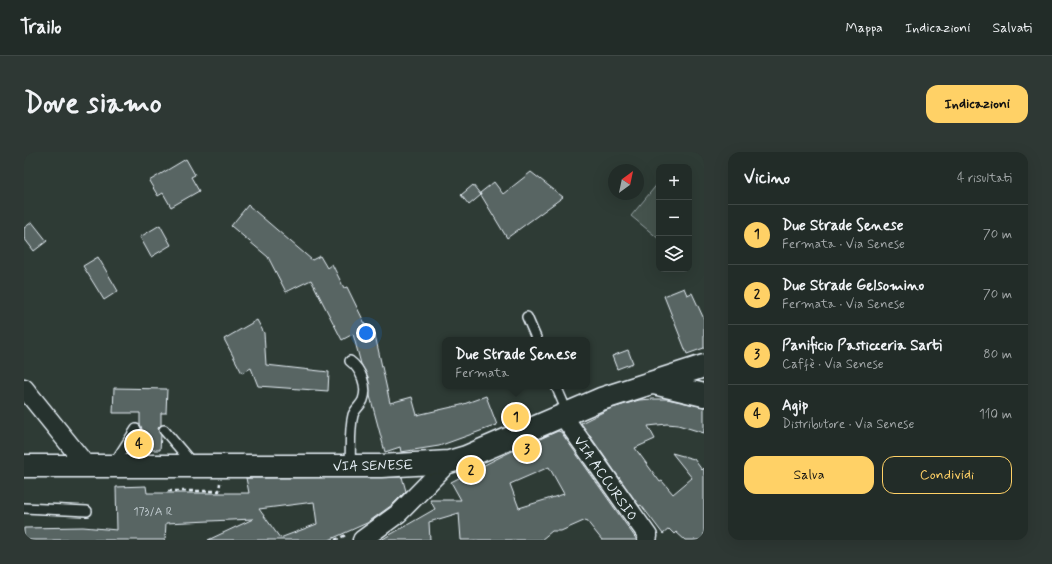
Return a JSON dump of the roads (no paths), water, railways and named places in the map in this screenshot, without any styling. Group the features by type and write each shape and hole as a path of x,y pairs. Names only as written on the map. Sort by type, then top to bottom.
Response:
{"main road":[{"name":"VIA SENESE","path":"24,466 395,465 449,462 466,457 601,399 702,368"},
{"path":"653,382 704,395"}],"street":[{"path":"24,388 86,465"},
{"name":"VIA ACCURSIO","path":"566,415 648,536 647,540"},
{"path":"355,537 399,513 449,462"}],"lane":[{"path":"527,317 536,337"},
{"path":"350,361 360,373 364,383 365,393 353,415 350,465"},
{"path":"557,389 566,415"},
{"path":"112,466 136,429"},
{"path":"164,430 196,466"},
{"path":"24,508 87,511"}],"place":[{"name":"Due Strade Senese","path":"516,417"},
{"name":"Agip","path":"139,444"},
{"name":"Panificio Pasticceria Sarti","path":"527,449"},
{"name":"Due Strade Gelsomino","path":"471,470"}]}
